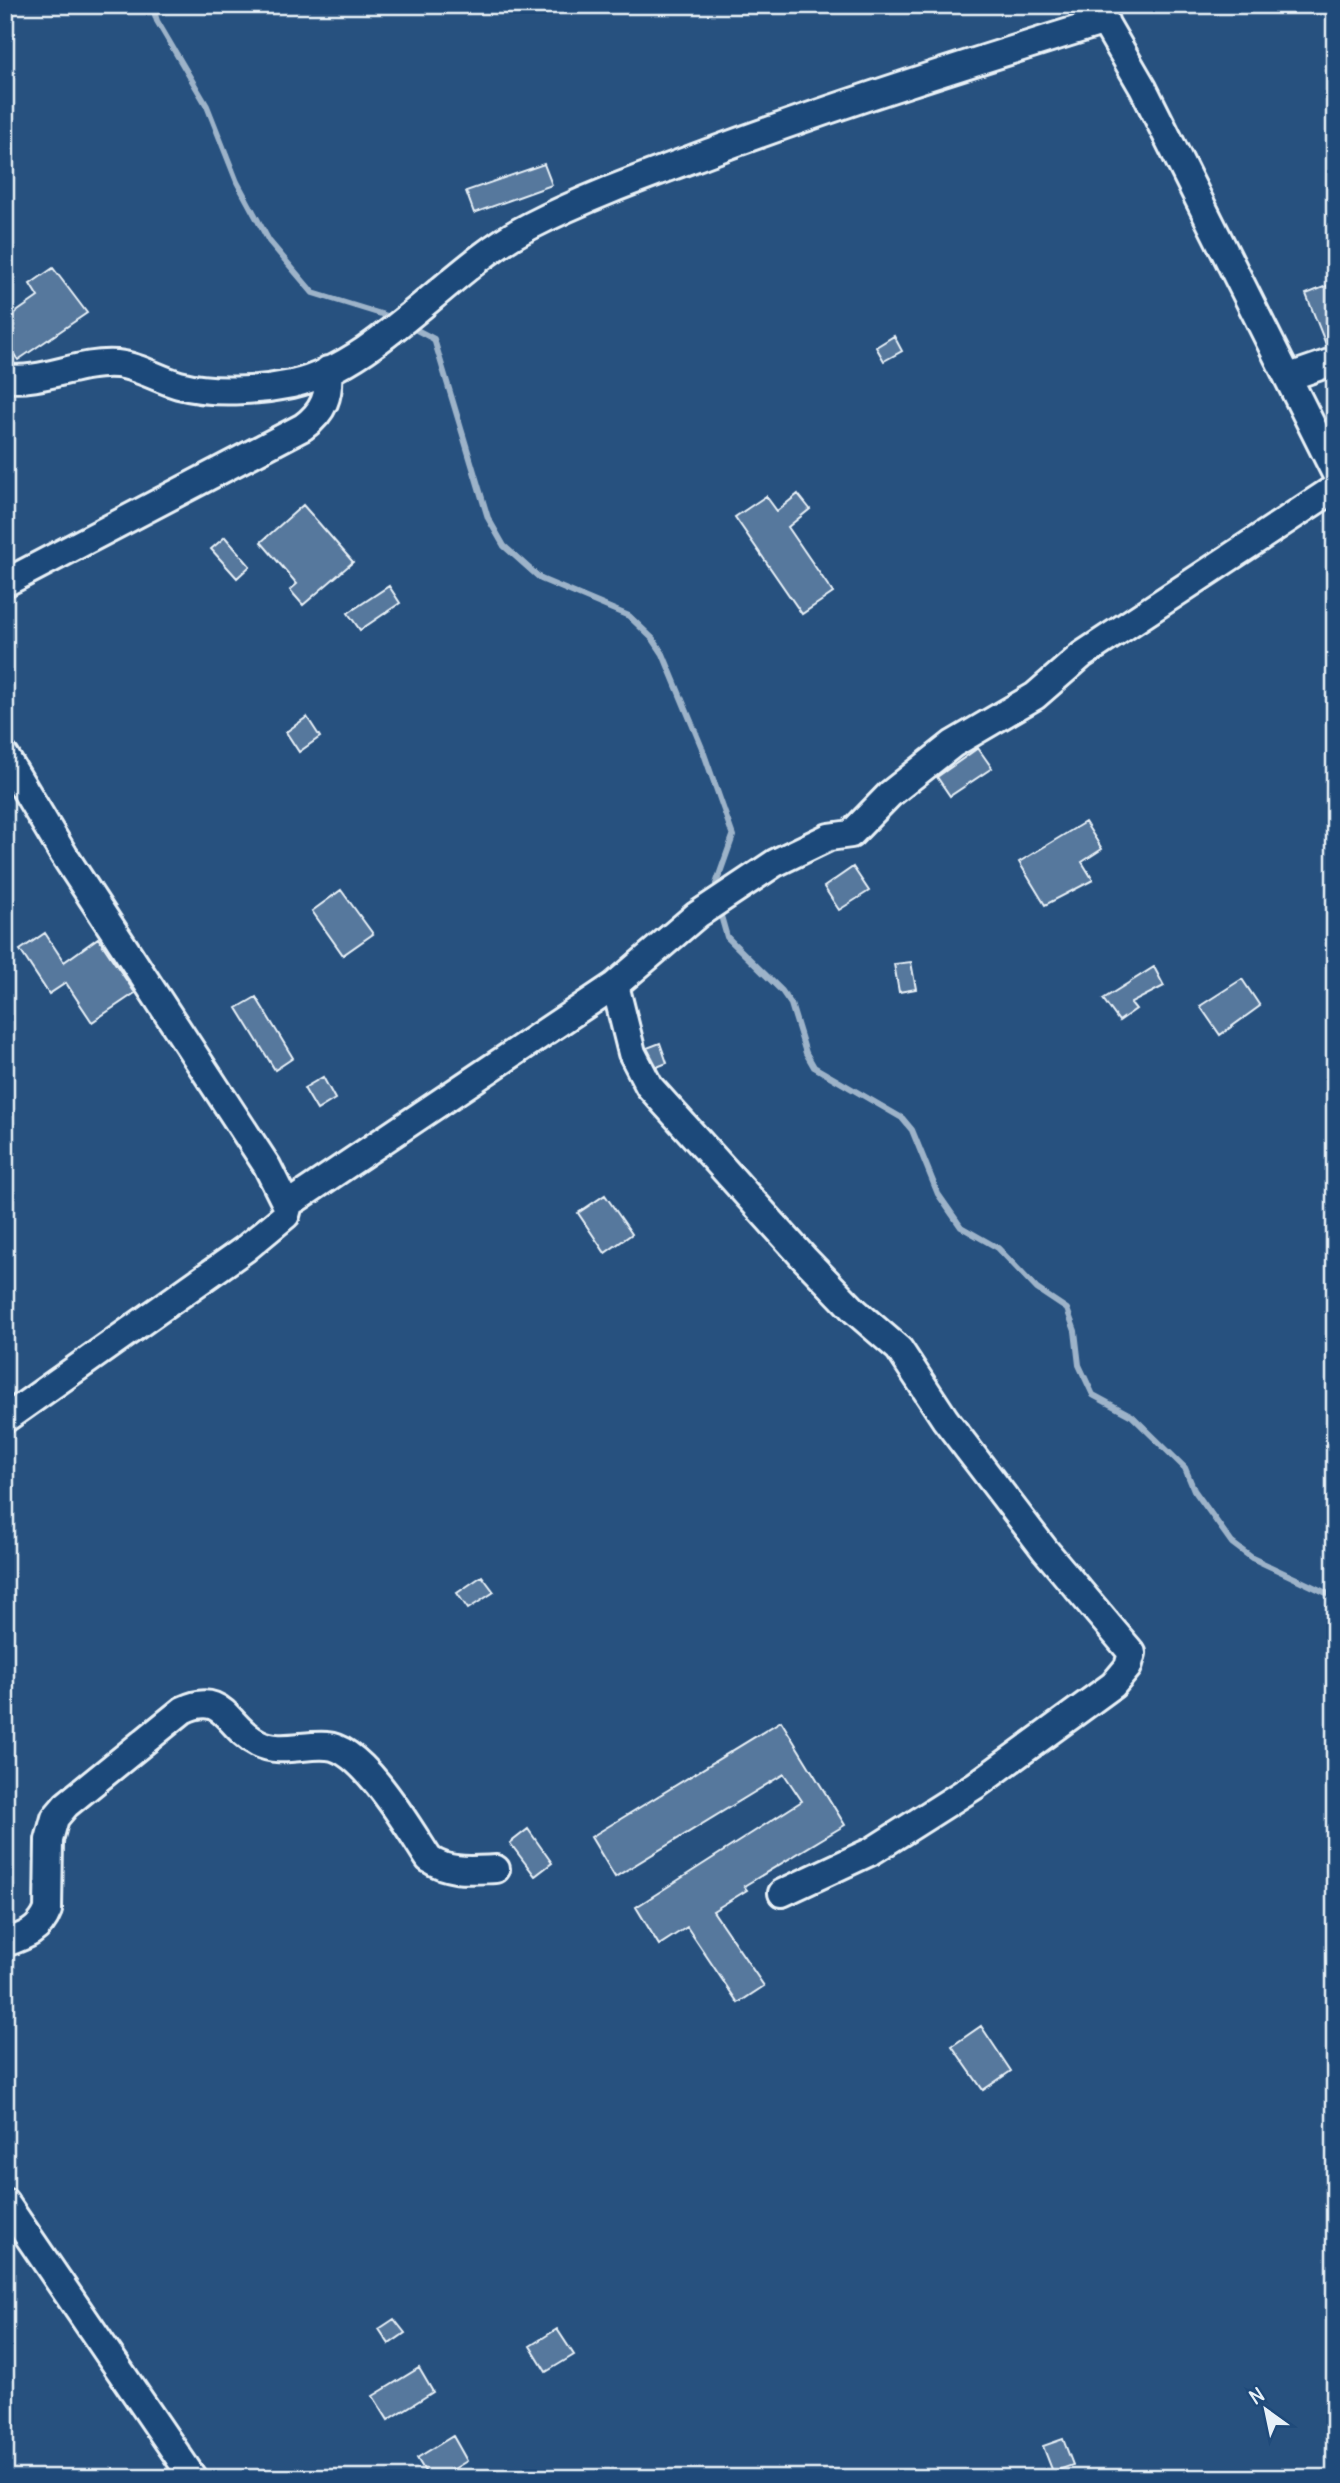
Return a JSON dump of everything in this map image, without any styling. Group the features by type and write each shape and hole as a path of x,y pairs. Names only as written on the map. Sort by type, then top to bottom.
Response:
{"street":[{"path":"5,378 21,380 78,366 120,364 181,386 255,389 294,383 328,369 379,341 483,254 541,221 625,183 845,102 1100,13 1143,88 1335,472"},
{"path":"1289,377 1335,361"},
{"path":"5,583 303,427 322,410 327,397 328,369"},
{"path":"286,1199 296,1199 615,985 696,915 775,863 829,837 851,834 890,794 953,744 1035,696 1082,655 1335,488"},
{"path":"5,756 64,855 161,1000 286,1199 286,1215 245,1249 5,1419"},
{"path":"615,985 632,1052 649,1087 813,1267 855,1311 899,1349 945,1419 1045,1550 1132,1653 1128,1667 1113,1685 976,1785 872,1851 782,1893"},
{"path":"5,1943 38,1928 44,1922 48,1910 51,1828 66,1805 183,1710 198,1703 214,1704 259,1744 273,1748 329,1746 348,1754 366,1770 429,1859 441,1867 462,1870 496,1869"},
{"path":"5,2202 193,2478"}],"building":[{"path":"544,164 552,185 474,213 466,191"},
{"path":"53,268 87,313 18,360 5,342 5,320 38,297 30,284"},
{"path":"1329,285 1335,298 1335,346 1327,347 1306,294"},
{"path":"894,336 902,351 884,361 876,347"},
{"path":"798,494 810,509 788,527 833,593 802,614 735,517 766,496 777,511"},
{"path":"303,505 353,562 303,605 290,590 297,584 261,542"},
{"path":"225,537 250,566 237,578 211,549"},
{"path":"389,586 400,603 360,630 348,613"},
{"path":"307,717 320,737 299,752 286,732"},
{"path":"978,748 992,768 950,796 937,777"},
{"path":"1085,822 1102,849 1082,862 1093,880 1045,905 1019,862"},
{"path":"853,867 869,891 839,910 824,887"},
{"path":"341,890 373,934 343,955 312,911"},
{"path":"45,933 64,962 98,938 135,993 92,1022 66,983 49,994 20,950"},
{"path":"911,962 916,989 899,992 894,964"},
{"path":"1154,967 1164,986 1131,1003 1136,1009 1119,1021 1103,999"},
{"path":"1242,979 1260,1006 1220,1035 1200,1006"},
{"path":"256,997 293,1058 275,1070 237,1008"},
{"path":"660,1043 667,1063 657,1067 647,1048"},
{"path":"323,1077 335,1099 317,1110 304,1088"},
{"path":"605,1195 632,1234 605,1253 578,1213"},
{"path":"482,1576 494,1592 468,1609 457,1593"},
{"path":"781,1721 845,1825 744,1886 747,1890 713,1911 764,1986 738,2003 687,1927 659,1945 636,1907 802,1801 784,1774 615,1877 591,1837"},
{"path":"528,1829 552,1863 535,1876 510,1843"},
{"path":"981,2026 1011,2071 983,2090 952,2046"},
{"path":"394,2319 405,2333 389,2344 379,2329"},
{"path":"557,2329 574,2355 546,2372 530,2346"},
{"path":"419,2368 433,2392 388,2420 373,2396"},
{"path":"453,2436 467,2461 439,2478 429,2478 417,2458"},
{"path":"1063,2439 1073,2465 1053,2472 1043,2446"}],"waterway":[{"path":"152,5 157,21 207,106 237,182 269,241 313,293 394,318"},
{"path":"409,326 434,339 488,518 504,546 541,579 629,616 653,639 663,654 702,748 733,836 716,884 717,890"},
{"path":"719,909 727,937 782,991 791,1004 806,1053 814,1067 902,1118 912,1130 938,1194 961,1227 998,1248 1037,1289 1067,1309 1075,1331 1079,1365 1093,1395 1132,1416 1185,1468 1194,1490 1232,1543 1252,1558 1335,1597"}]}
